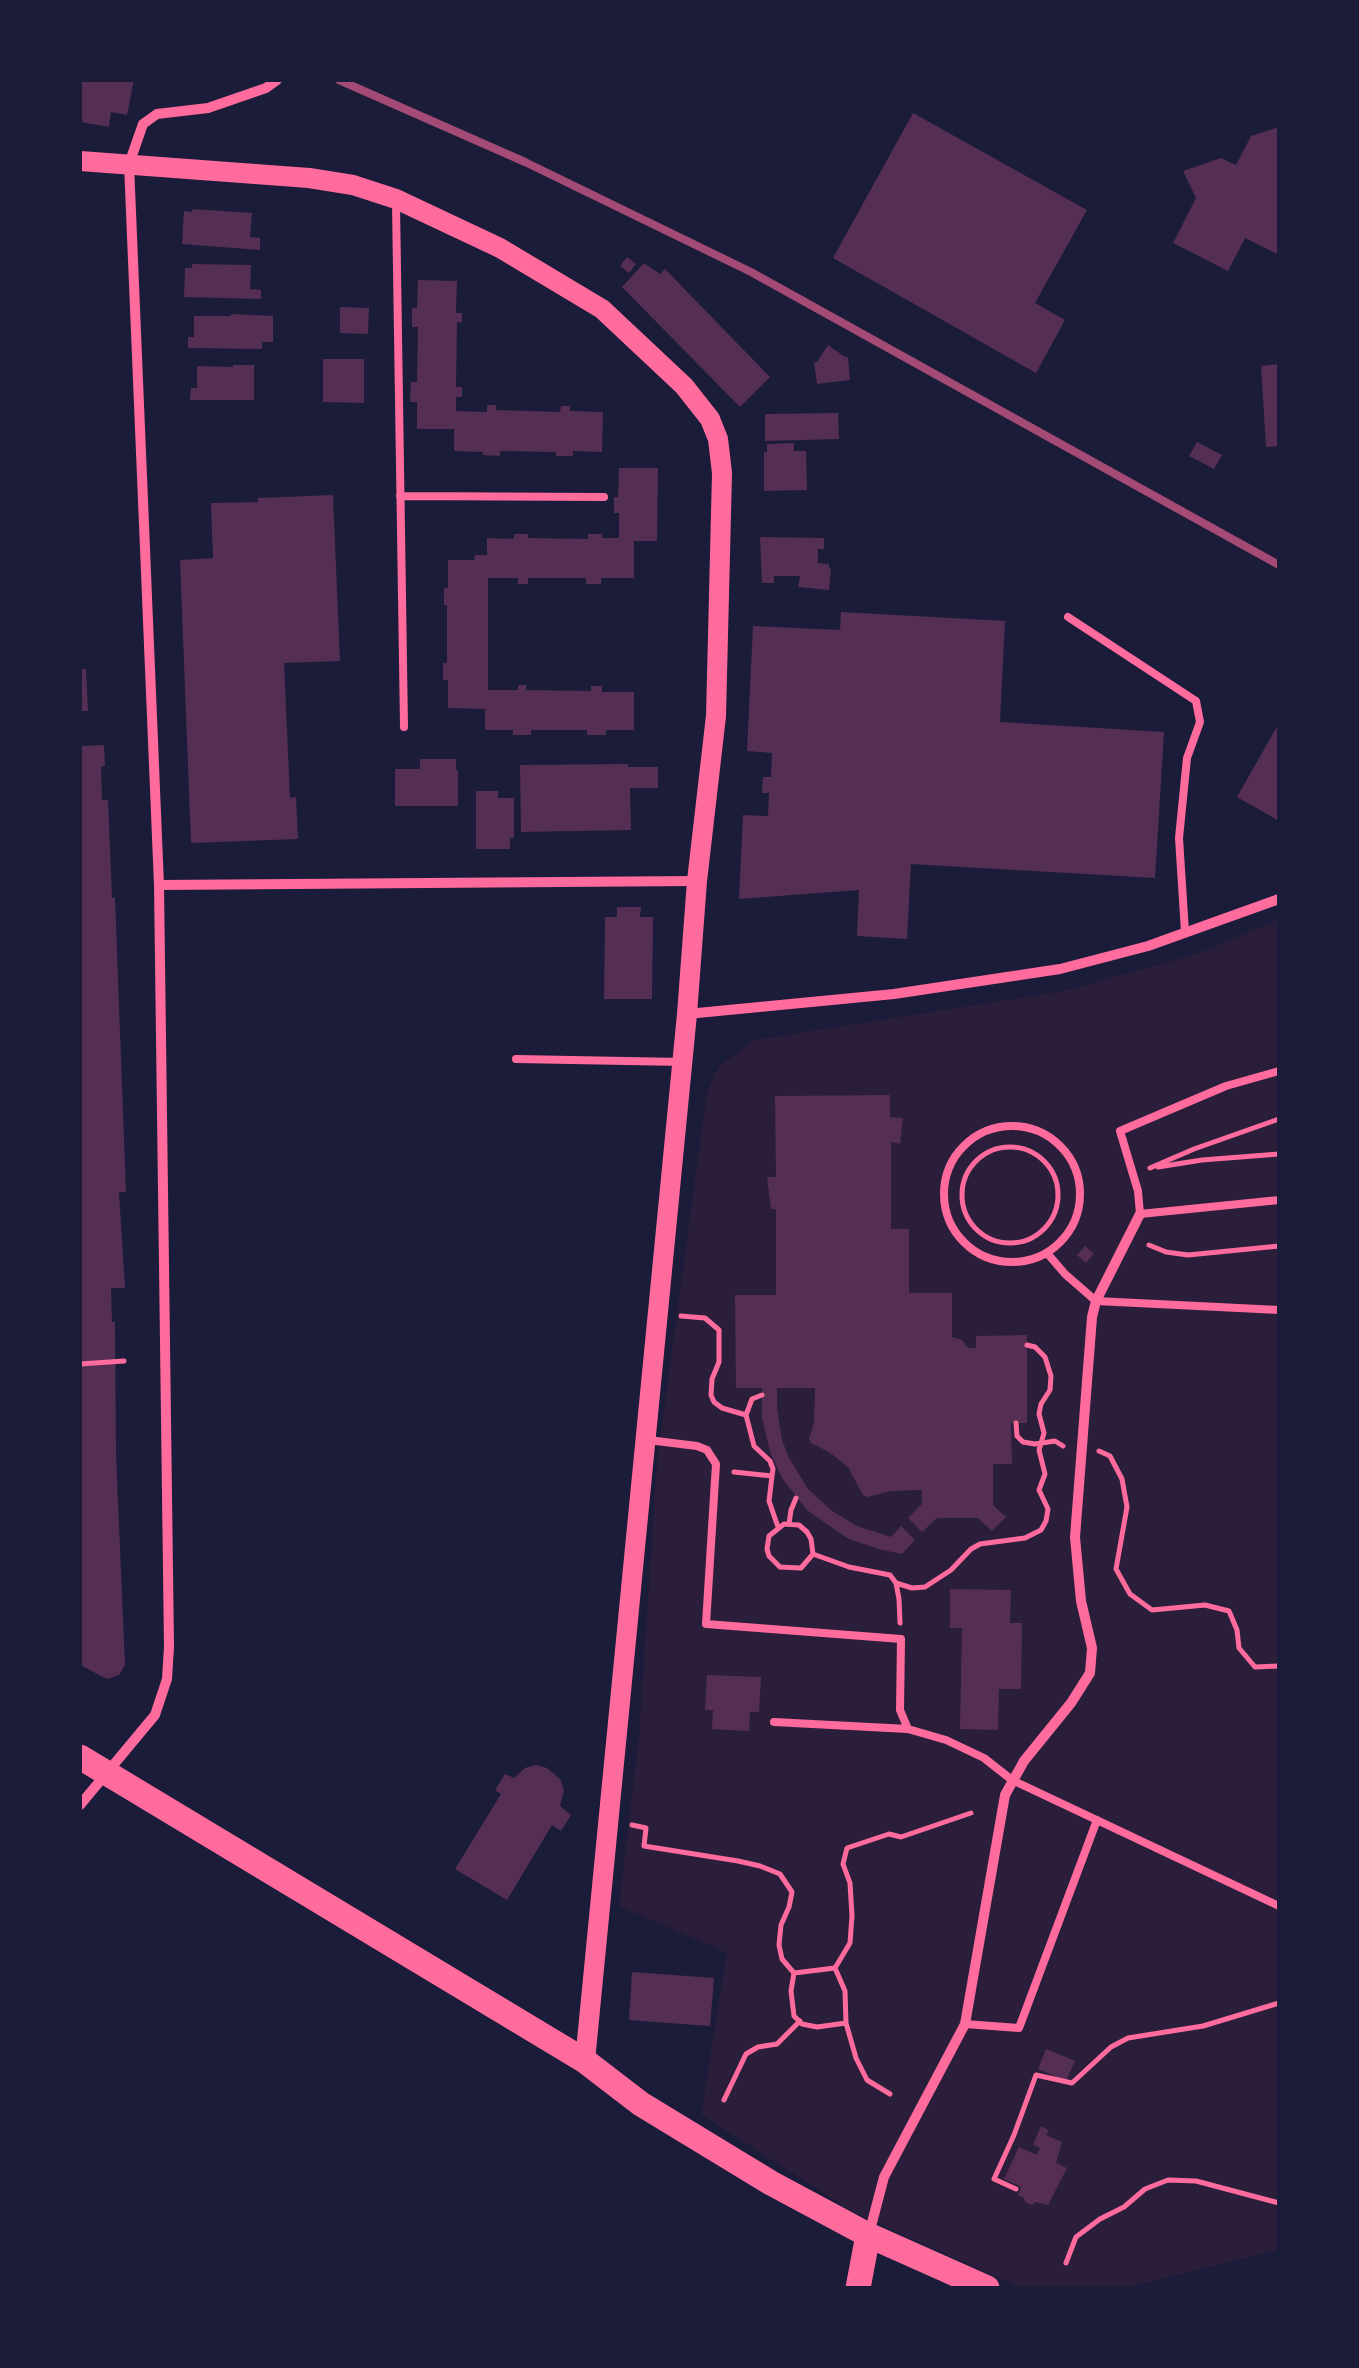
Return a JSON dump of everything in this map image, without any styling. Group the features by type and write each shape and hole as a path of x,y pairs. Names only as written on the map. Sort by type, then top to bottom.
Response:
{"main road":[{"path":"80,162 308,178 396,199 500,248 602,309 684,386 710,420 718,439 722,473 716,716 697,880 585,2061"},
{"path":"80,1757 585,2061 641,2104 771,2183 868,2235 986,2288"},
{"path":"858,2288 868,2235"}],"street":[{"path":"80,1804 155,1716 167,1679 169,1646 159,885 130,164 143,124 157,114 208,108 266,88 277,80"},
{"path":"159,885 697,880"},
{"path":"687,1014 894,994 1060,969 1148,946 1279,899"},
{"path":"868,2235 884,2177 966,2024 1005,1795 1048,1730 1085,1684 1093,1659 1076,1569 1075,1536 1092,1317 1096,1301 1140,1214"}],"lane":[{"path":"396,199 404,726"},
{"path":"400,496 604,497"},
{"path":"1068,617 1196,701 1200,722 1187,758 1180,838 1186,932"},
{"path":"516,1059 682,1062"},
{"path":"1279,1071 1226,1086 1120,1131 1138,1191 1140,1214 1279,1200"},
{"path":"1014,1126 1035,1130 1054,1141 1069,1157 1078,1177 1080,1198 1075,1220 1064,1239 1047,1253 1030,1260 992,1260 976,1252 950,1224 944,1186 958,1152 972,1139 992,1129 1014,1126"},
{"path":"1047,1253 1096,1301 1279,1310"},
{"path":"646,1440 697,1446 707,1450 716,1464 706,1624 901,1638 900,1710 908,1728"},
{"path":"774,1722 908,1728 946,1740 984,1758 1012,1780 1279,1906"},
{"path":"966,2024 1019,2028 1097,1820"}],"path":[{"path":"1279,1119 1150,1168 1279,1154"},
{"path":"1019,1147 1034,1153 1055,1177 1056,1210 1036,1235 1022,1242 1007,1243 992,1240 968,1220 962,1190 966,1174 987,1152 1019,1147"},
{"path":"1148,1245 1188,1256 1279,1246"},
{"path":"677,1315 705,1318 718,1330 718,1362 711,1395 722,1408 746,1415"},
{"path":"896,1583 925,1588 980,1544 1025,1538 1040,1530 1048,1516 1039,1490 1045,1474 1039,1450 1044,1434 1039,1410 1050,1390 1050,1376 1045,1357 1035,1347 1027,1346"},
{"path":"80,1364 124,1361"},
{"path":"762,1395 752,1399 746,1415 754,1446 773,1469 769,1501 778,1527"},
{"path":"1016,1422 1019,1439 1029,1444 1054,1440 1064,1446 1106,1453 1116,1465 1127,1507 1116,1569 1130,1594 1152,1610 1205,1605 1229,1611 1239,1648 1255,1667 1279,1666"},
{"path":"716,1471 772,1476"},
{"path":"789,1524 796,1498"},
{"path":"789,1524 799,1525 807,1532 814,1547 801,1568 786,1569 769,1556 770,1534 789,1524"},
{"path":"813,1554 849,1568 890,1575 899,1599"},
{"path":"834,1968 850,1943 850,1883 843,1864 847,1848 889,1834 901,1837 971,1813"},
{"path":"630,1825 646,1828 644,1846 749,1863 780,1874 792,1892 779,1945 782,1959 794,1973"},
{"path":"794,1973 834,1968"},
{"path":"834,1968 845,1991 846,2023 856,2058 868,2080 890,2094"},
{"path":"794,1973 794,2016 800,2022 817,2027 846,2023"},
{"path":"1016,2189 994,2179 1036,2075 1072,2084 1111,2047 1128,2038 1203,2026 1279,2004"},
{"path":"724,2100 746,2054 777,2044 800,2022"},
{"path":"1066,2263 1076,2237 1124,2207 1144,2189 1168,2180 1196,2181 1279,2203"}],"shaded area":[{"path":"1279,919 1279,2250 1126,2288 1021,2288 849,2210 701,2114 727,1953 619,1906 639,1735 657,1462 707,1091 720,1065 755,1040 1063,991 1197,954"}],"building":[{"path":"80,80 134,80 127,115 111,112 109,127 80,122"},
{"path":"913,113 1087,210 1035,303 1065,320 1036,373 833,258"},
{"path":"1279,127 1279,255 1245,238 1228,271 1173,243 1196,198 1183,171 1221,158 1236,165 1251,136"},
{"path":"184,211 252,213 250,237 260,238 260,250 182,244"},
{"path":"627,257 636,264 629,273 620,266"},
{"path":"644,263 660,274 665,269 770,377 740,407 622,287"},
{"path":"192,264 251,265 250,289 261,290 261,299 184,297 185,268 192,268"},
{"path":"418,280 457,281 456,313 462,313 462,322 457,322 456,387 462,387 462,397 456,397 456,411 487,412 487,405 496,405 496,410 560,412 561,406 570,406 570,411 603,412 602,452 573,451 573,456 556,456 556,452 500,451 500,456 483,455 454,451 454,429 417,429 417,402 410,402 411,382 417,382 418,327 412,327 412,308 417,308"},
{"path":"340,307 369,308 368,334 340,333"},
{"path":"194,316 273,316 273,342 262,342 262,349 188,348 188,337 194,337"},
{"path":"828,345 848,357 850,380 817,384 814,362"},
{"path":"323,359 364,359 364,403 323,402"},
{"path":"1279,364 1279,446 1266,447 1261,366"},
{"path":"254,365 254,400 190,400 191,388 197,388 197,366"},
{"path":"838,413 839,439 765,441 765,414"},
{"path":"1197,442 1222,455 1214,469 1189,456"},
{"path":"794,443 794,451 806,451 807,490 764,491 767,444"},
{"path":"619,468 658,468 657,541 634,541 634,578 601,578 601,584 586,584 586,578 528,578 528,584 518,584 518,578 488,578 488,690 518,690 518,685 526,685 526,690 591,691 591,686 602,686 602,692 634,692 634,730 587,735 587,730 531,730 531,735 513,735 513,730 485,730 485,709 448,708 448,680 443,680 443,663 447,663 444,588 448,588 448,560 474,560 475,555 487,555 487,538 514,539 514,534 528,534 528,538 588,539 588,534 602,534 602,538 619,538 619,513 614,513 614,497 618,497"},
{"path":"333,495 340,661 284,663 290,798 296,797 298,839 191,843 180,560 213,558 211,503"},
{"path":"760,537 824,538 824,549 818,549 818,563 829,564 829,590 798,587 800,576 774,576 774,583 762,583"},
{"path":"841,612 1005,621 1000,722 1164,732 1155,878 911,864 907,939 857,936 859,890 739,899 743,815 768,816 769,793 762,793 763,777 771,777 772,753 747,751 753,626 840,630"},
{"path":"80,669 86,669 88,711 80,711"},
{"path":"1279,723 1279,821 1237,797"},
{"path":"104,745 102,800 108,800 115,898 126,1192 119,1192 125,1288 111,1288 125,1665 119,1675 107,1679 80,1665 80,751 82,746"},
{"path":"420,759 456,759 458,806 395,806 395,769 420,769"},
{"path":"520,765 658,767 658,788 630,788 631,830 521,832"},
{"path":"476,791 498,791 498,798 514,798 514,838 510,838 510,849 476,849"},
{"path":"617,907 641,907 640,917 653,917 652,999 604,999 605,917 617,917"},
{"path":"890,1095 890,1117 903,1118 900,1144 891,1142 891,1229 909,1229 909,1293 952,1293 952,1337 962,1340 968,1348 976,1348 976,1336 1027,1335 1027,1423 1011,1423 1012,1464 993,1464 993,1505 1006,1517 992,1531 978,1518 937,1518 922,1532 908,1518 922,1504 922,1490 863,1495 848,1467 809,1439 814,1423 815,1388 777,1388 782,1440 808,1489 832,1511 857,1526 891,1537 901,1526 915,1540 902,1554 847,1538 807,1510 782,1478 770,1452 762,1417 762,1388 736,1388 735,1295 776,1295 776,1209 771,1209 767,1177 776,1177 775,1096"},
{"path":"1085,1246 1094,1254 1086,1263 1077,1255"},
{"path":"950,1589 1011,1590 1010,1623 1022,1623 1021,1689 999,1689 998,1730 960,1729 962,1628 950,1628"},
{"path":"707,1675 761,1677 759,1712 750,1712 749,1731 712,1729 713,1710 705,1710"},
{"path":"536,1765 560,1779 564,1790 560,1806 571,1815 561,1831 552,1825 507,1900 455,1869 501,1794 495,1790 505,1774 514,1778 525,1768"},
{"path":"632,1972 714,1978 710,2026 629,2020"},
{"path":"1046,2049 1075,2061 1066,2081 1038,2069"},
{"path":"1041,2126 1049,2130 1046,2135 1062,2142 1056,2163 1067,2168 1048,2205 1032,2205 1018,2195 1021,2187 1004,2179 1019,2147 1037,2155 1040,2148 1033,2145"}],"railway":[{"path":"339,80 525,162 751,272 1279,565"}]}
